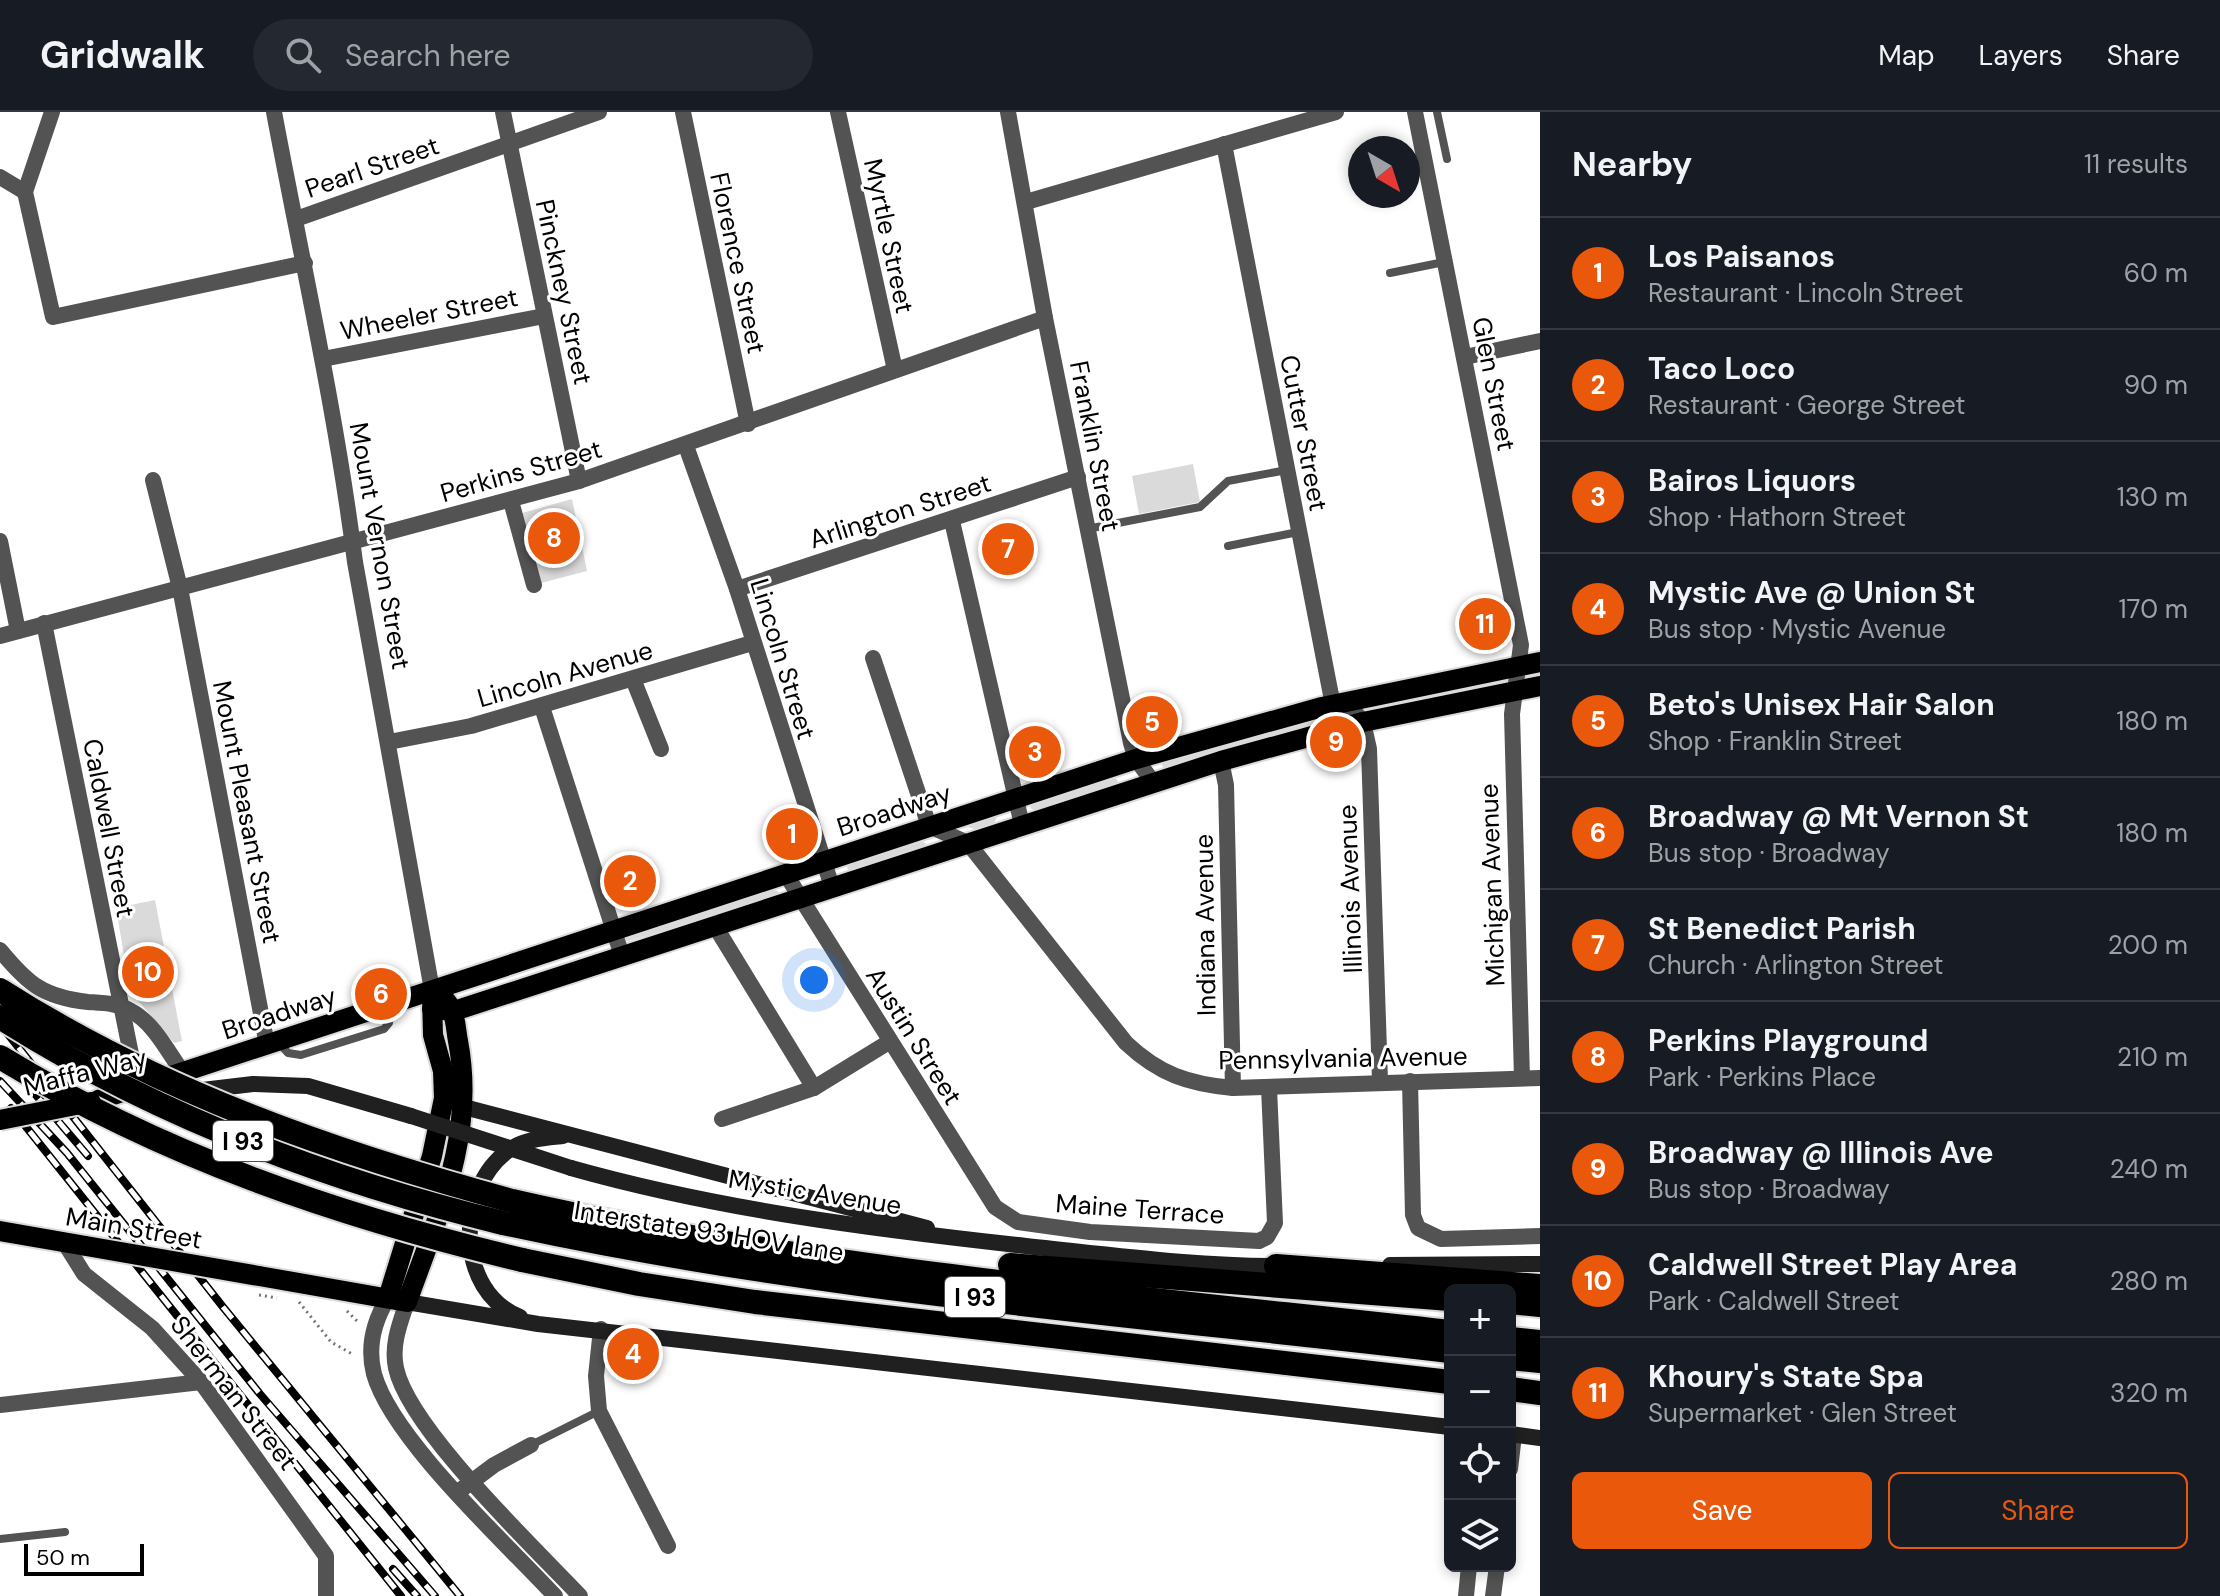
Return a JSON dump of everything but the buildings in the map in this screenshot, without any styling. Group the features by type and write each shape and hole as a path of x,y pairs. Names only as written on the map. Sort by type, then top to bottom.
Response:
{"highway":[{"name":"I 93","path":"0,990 130,1064 235,1112 508,1212 916,1270 1444,1331"},
{"name":"Interstate 93 HOV lane","path":"0,1017 118,1084 229,1135 396,1195 508,1212 657,1255 800,1276 1444,1350"},
{"name":"I 93","path":"0,1057 130,1129 238,1175 408,1231 522,1260 639,1284 755,1302 1444,1381"},
{"path":"743,1245 1444,1299"},
{"path":"1276,1266 1540,1286"},
{"path":"1516,1303 1540,1305"},
{"path":"1516,1340 1540,1342"},
{"path":"1516,1359 1540,1361"},
{"path":"1516,1390 1540,1393"}],"main road":[{"name":"Broadway","path":"183,1073 387,1005 434,996 614,930 1136,759 1339,703 1540,662"},
{"name":"Broadway","path":"434,996 454,1011 1221,761 1356,724 1540,686"},
{"path":"398,1300 441,1111 443,1071 433,1035 434,996"},
{"path":"398,1300 454,1164 465,1089 454,1011"},
{"name":"Maffa Way","path":"0,1120 98,1100 183,1073"},
{"name":"Mystic Avenue","path":"98,1100 282,1083 335,1092 571,1168 751,1211 967,1240 1153,1259 1276,1266 1540,1264"},
{"path":"441,1111 447,1107 464,1107 576,1134 967,1240"},
{"path":"538,1324 506,1311 485,1290 471,1260 471,1223 484,1181 499,1158 520,1143 576,1134"},
{"name":"Main Street","path":"0,1231 398,1300"},
{"path":"398,1300 538,1324 1444,1426"},
{"path":"1516,1435 1540,1438"}],"street":[{"path":"52,112 25,192 53,317 305,263"},
{"name":"Mount Vernon Street","path":"274,112 323,359 434,996"},
{"name":"Pinckney Street","path":"503,112 579,481"},
{"name":"Pearl Street","path":"296,219 599,112"},
{"name":"Florence Street","path":"683,112 748,424"},
{"name":"Myrtle Street","path":"838,112 895,370"},
{"name":"Franklin Street","path":"1008,112 1045,318 1136,759 1153,782"},
{"path":"1026,202 1336,112"},
{"name":"Glen Street","path":"1415,112 1521,645 1514,690"},
{"name":"Cutter Street","path":"1224,144 1298,532 1339,703 1356,724"},
{"path":"0,177 25,192"},
{"name":"Wheeler Street","path":"323,359 544,316"},
{"name":"Perkins Street","path":"0,636 579,481 1045,318"},
{"path":"1465,357 1540,341"},
{"name":"Lincoln Street","path":"686,446 737,589 832,887"},
{"name":"Arlington Street","path":"737,589 952,521 1078,477"},
{"name":"Mount Pleasant Street","path":"153,480 180,588 272,1043"},
{"path":"511,501 534,585"},
{"path":"952,521 1022,825"},
{"path":"0,541 18,631"},
{"name":"Caldwell Street","path":"44,623 135,1073 132,1090"},
{"name":"Lincoln Avenue","path":"389,742 471,726 542,707 752,643"},
{"path":"873,658 929,826 968,843"},
{"path":"633,679 661,749"},
{"name":"Michigan Avenue","path":"1514,690 1512,714 1522,1078"},
{"path":"542,707 622,956"},
{"name":"Illinois Avenue","path":"1356,724 1370,756 1380,1081"},
{"name":"Indiana Avenue","path":"1221,761 1226,785 1233,1088"},
{"name":"Pennsylvania Avenue","path":"968,843 1126,1043 1147,1063 1172,1078 1200,1085 1269,1088 1380,1081 1540,1078"},
{"name":"Austin Street","path":"785,873 995,1207 1009,1219"},
{"path":"715,926 814,1088"},
{"path":"0,950 24,979 38,990 81,1001 120,1005 148,1024 183,1073"},
{"path":"722,1119 814,1088 889,1042"},
{"path":"1410,1081 1413,1215 1418,1228 1441,1239 1540,1236"},
{"name":"Maine Terrace","path":"1009,1219 1090,1232 1259,1241 1267,1237 1275,1223 1269,1088"},
{"name":"Sherman Street","path":"64,1242 84,1274 152,1328 201,1382 326,1556 326,1596"},
{"path":"398,1300 394,1350 399,1379 414,1407 472,1480 580,1596"},
{"path":"398,1300 375,1320 372,1347 374,1374 402,1425 458,1492 555,1596"},
{"path":"601,1329 596,1376 599,1411 668,1546"},
{"path":"0,1405 201,1382"},
{"path":"1432,1425 1444,1432"},
{"path":"458,1492 472,1480 531,1445"},
{"path":"1466,1596 1468,1572"},
{"path":"1493,1596 1496,1572"}],"lane":[{"path":"1437,112 1447,159"},
{"path":"1390,273 1445,262"},
{"path":"1087,529 1200,507 1228,481 1287,470"},
{"path":"1228,546 1298,532"},
{"path":"531,1445 599,1411"},
{"path":"0,1539 65,1532"}],"path":[{"path":"299,1302 331,1342 355,1356"},
{"path":"345,1309 355,1317"}],"shaded area":[{"path":"1193,464 1200,502 1139,514 1132,476"},
{"path":"572,499 587,571 541,583 522,513"},
{"path":"1319,716 1323,718 1320,723 1167,769 1162,766 1162,762"},
{"path":"1113,776 1118,781 1114,786 1036,811 1030,808 1033,803"},
{"path":"998,815 993,825 979,830 967,827"},
{"path":"926,843 922,849 851,873 847,868 849,864"},
{"path":"778,891 779,896 625,942 626,936"},
{"path":"155,900 182,1041 174,1043 130,991 116,908"}],"railway":[{"path":"0,1024 223,1307 460,1596"},
{"path":"0,1053 88,1156"},
{"path":"0,1081 67,1153 260,1394 435,1596"},
{"path":"11,1108 401,1596"},
{"path":"393,1569 417,1596"}],"place":[{"name":"Perkins Playground","path":"554,538"},
{"name":"St Benedict Parish","path":"1008,549"},
{"name":"Khoury's State Spa","path":"1485,624"},
{"name":"Beto's Unisex Hair Salon","path":"1152,722"},
{"name":"Broadway @ Illinois Ave","path":"1336,742"},
{"name":"Bairos Liquors","path":"1035,752"},
{"name":"Los Paisanos","path":"792,834"},
{"name":"Taco Loco","path":"630,881"},
{"name":"Caldwell Street Play Area","path":"148,972"},
{"name":"Broadway @ Mt Vernon St","path":"381,994"},
{"name":"Mystic Ave @ Union St","path":"633,1354"}]}
